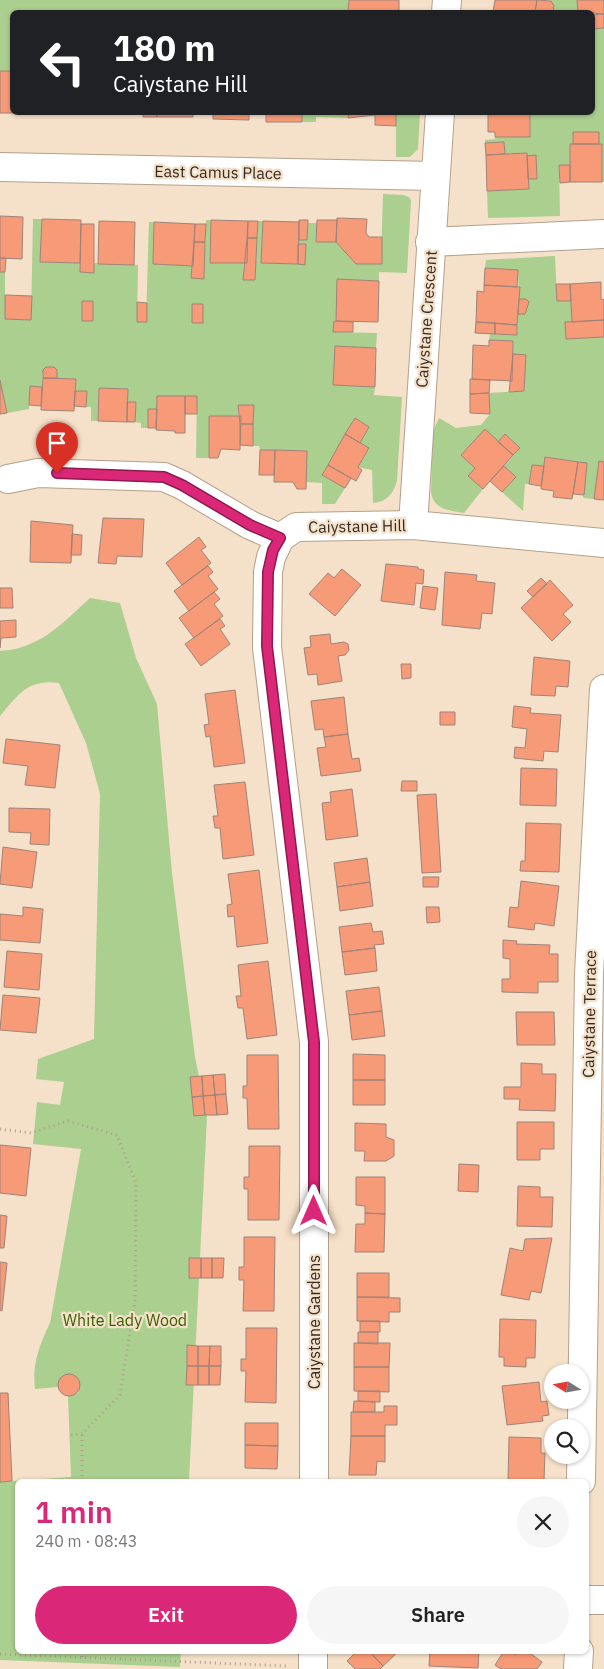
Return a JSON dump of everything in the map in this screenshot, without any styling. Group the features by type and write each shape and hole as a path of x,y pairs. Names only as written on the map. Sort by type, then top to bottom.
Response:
{"street":[{"name":"Caiystane Crescent","path":"413,525 440,115"},
{"name":"East Camus Place","path":"0,167 435,176"},
{"path":"430,242 604,234"},
{"path":"8,479 38,473 164,477 182,485 250,525 280,538"},
{"name":"Caiystane Hill","path":"280,538 296,527 413,525 604,543"},
{"name":"Caiystane Gardens","path":"280,538 273,550 268,572 267,646 314,1042 314,1479"},
{"name":"Caiystane Terrace","path":"581,1479 593,1340 596,1079 591,903 604,689"},
{"path":"589,1600 604,1600"},
{"path":"578,1669 579,1654"}],"path":[{"path":"0,1129 31,1133 68,1120 117,1135 136,1183 135,1300 120,1395 82,1434 69,1435"},
{"path":"82,1434 82,1479"},
{"path":"0,1654 313,1663"}],"green space":[{"path":"0,0 349,0 348,10 10,10 10,71 0,71"},
{"path":"550,0 577,0 578,10 553,10 554,6"},
{"path":"604,28 604,182 602,182 602,144 599,144 599,132 573,132 573,144 570,144 570,165 559,166 560,216 488,218 487,191 528,189 528,179 537,179 536,156 527,156 527,153 505,154 504,142 485,143 485,140 495,139 495,137 530,137 530,115 595,115 595,29"},
{"path":"302,115 349,115 348,118 316,117 316,122 302,122"},
{"path":"396,115 420,115 418,149 410,157 396,157"},
{"path":"383,194 403,195 409,197 411,201 407,273 379,272 379,281 334,321 333,332 377,333 376,348 335,346 333,385 375,387 374,395 402,397 397,481 394,490 386,499 373,503 372,470 358,467 369,449 360,443 369,427 355,418 322,475 345,488 335,504 322,504 322,483 306,482 306,451 260,450 259,446 253,446 253,405 238,405 238,416 209,416 209,458 196,458 197,396 157,396 157,409 148,409 148,428 141,428 141,423 135,422 136,402 127,402 127,389 99,388 98,421 91,421 91,407 86,407 87,392 75,391 76,379 57,378 57,370 54,367 46,367 43,370 42,387 30,386 29,409 7,413 0,380 0,272 5,272 5,319 31,320 33,219 42,219 41,262 80,263 80,272 93,273 94,263 138,265 137,322 146,322 149,222 154,222 153,264 192,266 192,278 204,278 206,220 211,220 210,263 244,263 243,280 255,280 258,221 263,221 261,263 305,264 306,244 298,244 299,240 307,240 308,223 317,223 316,242 336,242 356,264 381,264"},
{"path":"555,256 557,301 571,301 572,322 565,322 566,339 604,337 604,462 599,462 594,499 583,498 586,463 546,457 544,466 532,465 529,484 525,484 523,511 502,492 516,477 504,466 520,448 505,434 498,442 485,429 461,455 475,468 468,476 483,489 464,513 443,508 435,502 431,492 433,431 439,418 456,428 481,425 490,414 489,393 524,391 526,355 513,354 513,341 489,340 490,334 517,335 518,314 525,314 529,302 526,299 519,299 518,270 485,268 486,260"},
{"name":"White Lady Wood","path":"90,598 120,603 136,658 157,704 172,873 195,1057 207,1116 189,1479 43,1479 71,1477 68,1396 78,1393 80,1382 75,1376 68,1375 62,1377 58,1387 35,1389 34,1380 40,1347 50,1323 81,1149 33,1144 37,1102 60,1105 64,1082 36,1079 38,1059 94,1039 100,794 86,743 59,683 39,683 32,686 19,695 0,716 0,651 27,645 60,625"},
{"name":"White Lady Wood","path":"15,1481 15,1654 181,1654 180,1667 0,1660 0,1482"}],"building":[{"path":"349,0 399,0 399,10 348,10"},
{"path":"495,0 537,0 535,10 493,10"},
{"path":"537,0 551,1 554,6 553,10 535,10"},
{"path":"577,0 604,0 604,14 595,13 595,10 578,10"},
{"path":"604,14 604,28 595,29 595,15"},
{"path":"0,71 10,71 10,113 0,113"},
{"path":"143,115 157,115 157,117 143,117"},
{"path":"157,115 193,115 193,117 157,117"},
{"path":"213,115 249,115 249,120 213,119"},
{"path":"266,115 302,115 302,122 266,122"},
{"path":"348,115 375,115 348,118"},
{"path":"375,115 396,115 396,126 375,125"},
{"path":"488,115 530,115 530,137 495,137 495,132 488,132"},
{"path":"573,132 599,132 599,144 573,144"},
{"path":"504,142 505,154 486,155 485,143"},
{"path":"570,144 602,144 602,182 570,182"},
{"path":"527,153 529,189 487,191 486,155"},
{"path":"536,155 537,179 528,179 527,156"},
{"path":"559,165 570,165 570,182 560,183"},
{"path":"0,216 23,217 22,259 0,258"},
{"path":"337,218 367,219 366,233 369,237 382,237 382,264 356,264 336,242"},
{"path":"42,219 81,220 80,263 40,262"},
{"path":"211,220 248,221 247,263 210,263"},
{"path":"299,220 308,220 307,240 299,240"},
{"path":"317,220 337,220 336,242 316,242"},
{"path":"99,221 135,222 134,265 98,264"},
{"path":"248,221 258,221 257,238 247,238"},
{"path":"263,221 299,222 298,264 261,263"},
{"path":"154,222 195,224 193,266 153,264"},
{"path":"81,224 94,224 94,273 80,272"},
{"path":"195,224 206,224 205,242 194,242"},
{"path":"247,238 257,238 255,280 243,280"},
{"path":"194,242 205,242 204,279 191,278"},
{"path":"298,244 306,244 305,265 298,264"},
{"path":"0,258 6,258 5,272 0,272"},
{"path":"485,268 518,270 517,287 484,285"},
{"path":"337,279 379,281 378,322 336,321"},
{"path":"601,282 601,299 604,300 604,320 572,322 570,284"},
{"path":"556,284 570,284 571,301 557,301"},
{"path":"484,285 520,287 517,325 476,322 477,291 484,292"},
{"path":"5,295 32,296 31,320 5,319"},
{"path":"519,299 526,299 529,302 525,314 518,314"},
{"path":"82,301 93,301 93,321 82,321"},
{"path":"137,302 147,303 147,322 137,322"},
{"path":"192,304 203,304 203,323 192,323"},
{"path":"604,320 604,337 566,339 565,322"},
{"path":"334,321 353,322 353,332 333,332"},
{"path":"476,322 495,323 495,334 475,333"},
{"path":"495,323 517,325 517,335 495,334"},
{"path":"489,340 513,341 512,381 472,379 473,345 489,346"},
{"path":"335,346 376,348 375,387 333,385"},
{"path":"513,354 526,355 524,391 509,392"},
{"path":"46,367 54,367 57,370 57,378 43,378 43,370"},
{"path":"43,378 76,379 74,411 41,410"},
{"path":"470,379 490,380 489,393 470,394"},
{"path":"0,380 7,413 0,414"},
{"path":"30,386 42,387 41,406 29,405"},
{"path":"99,388 128,389 127,422 98,421"},
{"path":"75,391 87,391 86,407 74,406"},
{"path":"489,393 490,414 470,413 470,394"},
{"path":"157,396 185,396 185,433 156,430"},
{"path":"185,396 197,396 197,414 185,414"},
{"path":"127,402 136,402 135,422 127,422"},
{"path":"238,405 254,405 253,424 240,424"},
{"path":"148,409 157,409 156,428 148,428"},
{"path":"209,416 241,416 240,450 221,449 218,458 209,458"},
{"path":"355,418 369,427 360,443 345,434"},
{"path":"240,424 253,424 253,446 240,445"},
{"path":"485,429 513,455 483,489 468,476 475,468 461,455"},
{"path":"345,434 369,448 358,467 362,470 356,481 328,465"},
{"path":"505,434 520,448 513,455 498,442"},
{"path":"260,450 275,450 274,475 259,475"},
{"path":"275,450 307,451 306,489 297,489 293,482 274,482"},
{"path":"545,457 578,462 572,499 553,497 554,491 541,489"},
{"path":"599,461 604,462 604,500 594,499"},
{"path":"578,462 587,463 584,495 573,494"},
{"path":"328,465 351,478 345,488 322,475"},
{"path":"532,465 544,466 541,486 529,484"},
{"path":"504,466 516,477 502,492 490,481"},
{"path":"103,518 144,519 142,557 117,556 116,564 98,563"},
{"path":"31,521 73,525 71,563 30,562"},
{"path":"72,534 82,535 81,555 71,555"},
{"path":"199,537 206,547 201,550 211,563 182,585 166,563"},
{"path":"386,564 418,567 418,569 424,570 423,584 416,583 414,605 381,601"},
{"path":"208,566 213,572 208,576 218,589 189,611 174,591"},
{"path":"342,569 361,585 335,616 309,594 328,573 334,578"},
{"path":"445,572 477,575 476,581 495,583 492,614 482,613 480,629 442,625"},
{"path":"541,578 547,584 533,597 527,591"},
{"path":"550,580 573,605 563,614 571,622 552,641 521,608"},
{"path":"423,586 438,588 435,610 420,608"},
{"path":"0,588 12,588 13,608 0,608"},
{"path":"214,592 220,599 214,604 223,616 194,638 179,618"},
{"path":"220,619 225,626 220,629 230,644 201,666 185,644"},
{"path":"16,620 16,637 1,638 0,648 0,621"},
{"path":"330,634 331,644 344,642 348,644 349,650 345,655 338,656 342,681 318,685 317,674 308,675 304,648 311,647 310,636"},
{"path":"534,657 570,661 568,687 556,686 555,696 531,695"},
{"path":"401,664 411,664 411,678 402,679"},
{"path":"235,690 245,763 214,767 210,736 206,737 204,725 209,724 205,694"},
{"path":"344,697 348,734 324,737 323,729 315,730 311,701"},
{"path":"514,706 531,708 530,713 561,715 558,752 544,751 543,761 514,758 515,747 525,748 527,729 512,727"},
{"path":"440,712 455,712 455,725 440,725"},
{"path":"348,734 352,759 359,758 361,771 321,776 317,748 326,747 324,737"},
{"path":"6,739 60,745 55,788 25,785 28,766 3,763"},
{"path":"521,768 557,769 556,806 520,805"},
{"path":"402,781 417,781 417,791 401,791"},
{"path":"245,782 254,855 223,859 220,828 215,828 213,816 218,816 214,785"},
{"path":"352,789 358,836 326,840 322,803 331,802 330,792"},
{"path":"436,794 441,872 422,873 417,795"},
{"path":"9,808 50,809 49,845 30,844 31,833 9,832"},
{"path":"526,823 561,824 559,872 520,871 521,861 525,861"},
{"path":"3,847 37,852 32,888 0,884"},
{"path":"367,858 370,882 337,887 334,863"},
{"path":"259,870 268,943 237,947 234,916 228,917 227,905 232,904 228,874"},
{"path":"423,877 439,877 438,887 423,887"},
{"path":"521,881 559,886 554,926 535,923 534,930 508,927 510,907 518,908"},
{"path":"370,882 373,906 340,911 337,887"},
{"path":"23,907 43,909 40,943 0,940 0,914 23,916"},
{"path":"426,907 439,907 440,922 427,923"},
{"path":"371,923 373,932 382,931 384,944 374,945 375,948 342,952 339,927"},
{"path":"503,940 517,941 516,944 550,945 549,954 558,954 558,982 538,982 538,993 502,992 502,979 510,979 510,959 503,958"},
{"path":"375,948 377,971 345,975 342,952"},
{"path":"7,951 42,954 39,990 4,987"},
{"path":"268,961 277,1035 247,1039 243,1008 238,1008 236,996 241,996 238,965"},
{"path":"379,987 382,1011 349,1015 346,991"},
{"path":"3,995 40,998 36,1033 0,1030"},
{"path":"382,1011 385,1036 352,1040 349,1015"},
{"path":"516,1012 554,1012 555,1045 517,1045"},
{"path":"353,1054 385,1055 385,1080 353,1080"},
{"path":"247,1055 278,1055 279,1129 248,1129 247,1098 243,1098 243,1086 247,1086"},
{"path":"521,1063 542,1064 542,1074 556,1074 555,1111 519,1110 520,1099 504,1099 504,1087 521,1087"},
{"path":"225,1074 226,1094 215,1095 213,1075"},
{"path":"213,1075 215,1095 203,1096 202,1076"},
{"path":"202,1076 203,1096 192,1097 190,1077"},
{"path":"353,1080 385,1080 385,1105 353,1105"},
{"path":"226,1094 228,1114 217,1115 215,1095"},
{"path":"215,1095 217,1115 205,1115 203,1096"},
{"path":"203,1096 205,1115 194,1116 192,1097"},
{"path":"517,1122 554,1122 554,1149 540,1149 540,1160 517,1160"},
{"path":"355,1123 386,1124 386,1137 394,1140 394,1156 386,1161 364,1161 365,1151 355,1151"},
{"path":"0,1145 31,1148 26,1196 0,1193"},
{"path":"249,1146 280,1146 279,1220 248,1220 248,1189 244,1189 244,1177 249,1177"},
{"path":"459,1164 479,1165 478,1192 458,1191"},
{"path":"356,1177 385,1177 385,1214 365,1213 365,1206 356,1205"},
{"path":"518,1186 540,1187 540,1197 553,1197 552,1227 517,1226"},
{"path":"365,1213 385,1214 384,1252 355,1252 356,1224 365,1224"},
{"path":"0,1215 7,1216 4,1248 0,1248"},
{"path":"244,1237 275,1237 274,1311 243,1311 244,1280 239,1280 239,1267 244,1267"},
{"path":"552,1238 541,1293 531,1291 529,1300 501,1295 510,1248 523,1251 525,1239"},
{"path":"189,1258 201,1258 201,1278 189,1278"},
{"path":"201,1258 212,1258 212,1278 201,1278"},
{"path":"212,1258 224,1258 223,1278 212,1278"},
{"path":"0,1262 7,1263 2,1311 0,1310"},
{"path":"357,1273 389,1273 389,1297 357,1297"},
{"path":"357,1297 400,1298 400,1312 389,1312 389,1322 357,1321"},
{"path":"500,1319 536,1320 535,1358 526,1358 526,1367 504,1366 504,1357 499,1357"},
{"path":"360,1321 380,1321 380,1332 360,1332"},
{"path":"246,1328 277,1328 276,1403 245,1402 246,1371 241,1371 241,1359 246,1359"},
{"path":"358,1332 378,1332 378,1344 358,1343"},
{"path":"354,1343 390,1343 389,1367 354,1367"},
{"path":"187,1345 198,1346 198,1366 187,1366"},
{"path":"198,1346 210,1346 209,1366 198,1366"},
{"path":"210,1346 221,1346 221,1366 209,1366"},
{"path":"187,1366 198,1366 198,1385 186,1385"},
{"path":"198,1366 209,1366 209,1385 198,1385"},
{"path":"209,1366 221,1366 220,1385 209,1385"},
{"path":"354,1367 389,1367 389,1392 354,1391"},
{"path":"69,1374 77,1377 80,1385 77,1393 69,1396 61,1393 58,1385 61,1377"},
{"path":"539,1382 541,1402 544,1402 544,1409 548,1409 549,1415 542,1416 543,1421 507,1425 502,1386"},
{"path":"358,1391 380,1391 380,1402 358,1401"},
{"path":"0,1393 8,1393 12,1481 0,1482"},
{"path":"354,1401 375,1402 375,1412 353,1412"},
{"path":"384,1406 397,1406 397,1425 385,1425 385,1436 351,1436 351,1412 384,1412"},
{"path":"245,1423 278,1423 278,1446 245,1445"},
{"path":"351,1436 385,1436 385,1462 377,1461 376,1475 349,1475"},
{"path":"509,1437 541,1438 541,1453 544,1453 544,1479 508,1479"},
{"path":"245,1445 278,1446 277,1469 245,1468"},
{"path":"354,1654 372,1654 383,1666 380,1669 355,1669 347,1661"},
{"path":"372,1654 396,1654 383,1666"},
{"path":"430,1654 479,1654 478,1668 429,1666"},
{"path":"502,1654 531,1654 542,1662 537,1669 501,1669 495,1665"}],"route":[{"path":"57,473 153,475 164,477 182,485 250,525 280,538 273,550 268,572 267,646 314,1042 314,1211"}]}
